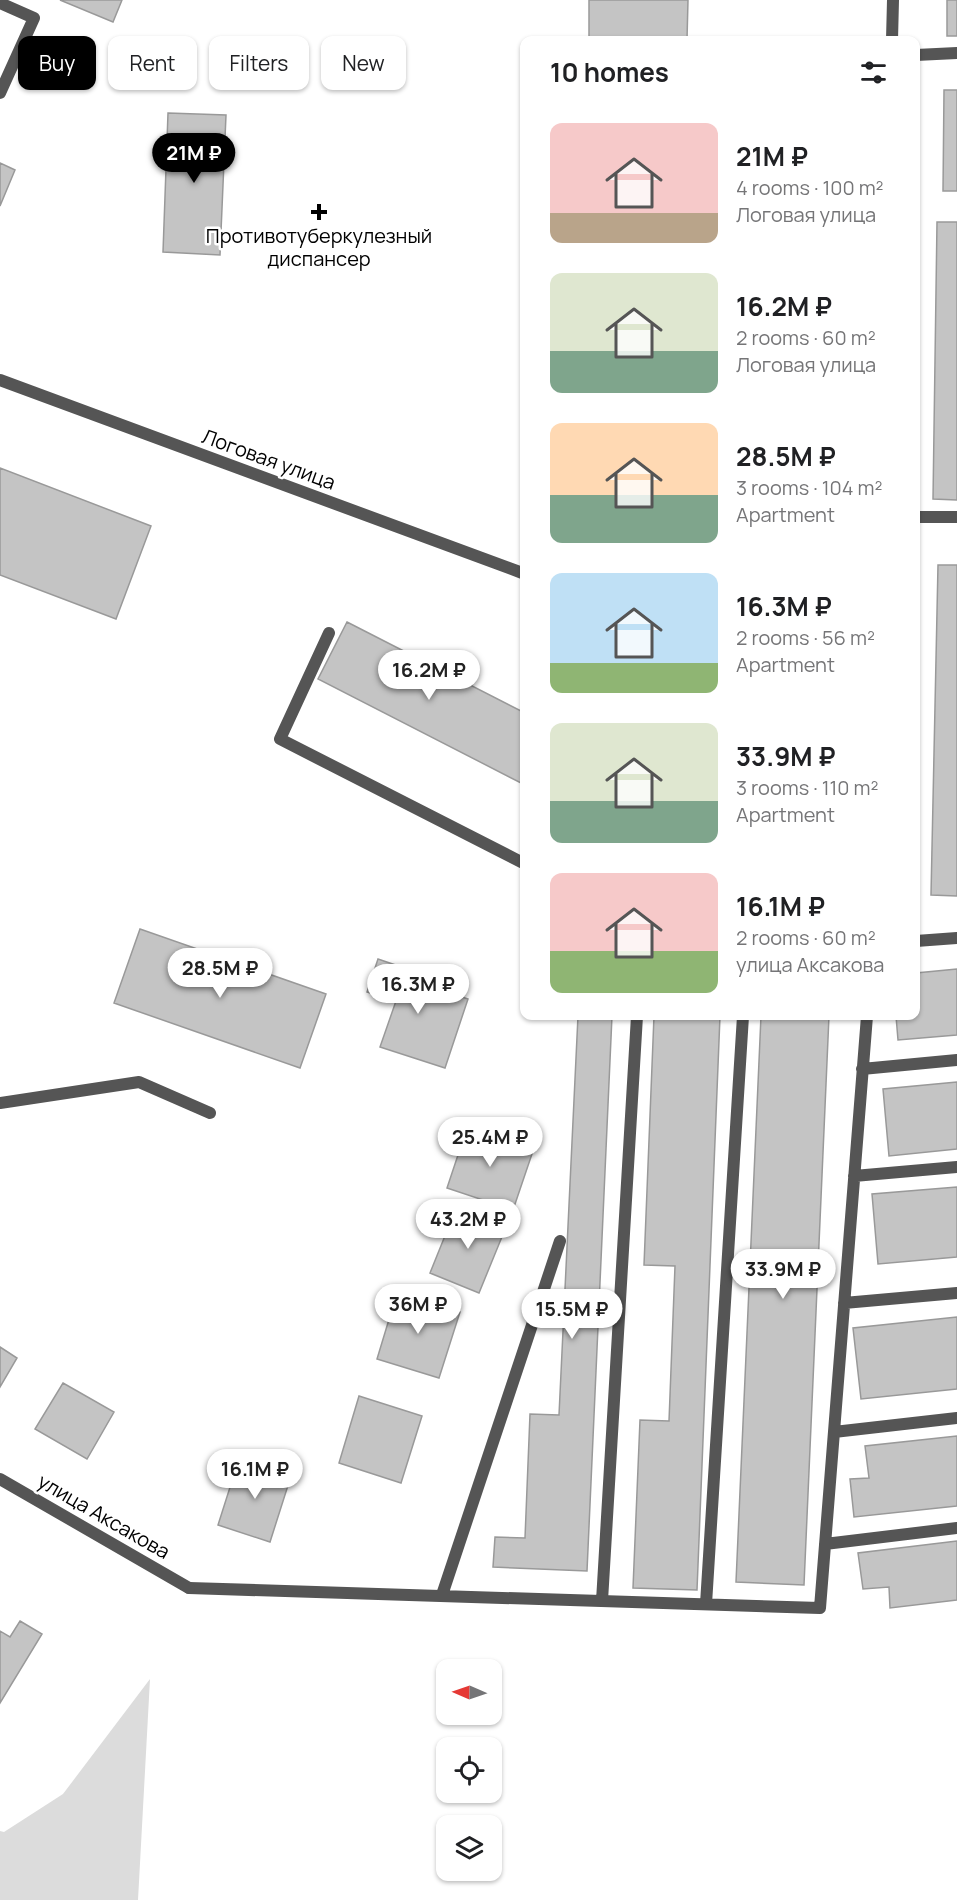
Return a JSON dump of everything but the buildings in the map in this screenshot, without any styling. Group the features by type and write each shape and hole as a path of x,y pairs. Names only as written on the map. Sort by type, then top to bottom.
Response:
{"street":[{"path":"892,36 893,0"},
{"path":"0,3 34,18 0,93"},
{"path":"920,55 957,53"},
{"name":"Логовая улица","path":"0,380 520,572"},
{"path":"920,517 957,517"},
{"path":"329,633 280,739 520,861"},
{"path":"920,941 957,938"},
{"path":"602,1601 638,1020"},
{"path":"706,1604 743,1020"},
{"path":"560,1241 442,1595 820,1608 867,1020"},
{"path":"862,1069 957,1060"},
{"path":"0,1103 140,1082 210,1113"},
{"path":"854,1176 957,1167"},
{"path":"844,1304 957,1293"},
{"path":"834,1432 957,1418"},
{"name":"улица Аксакова","path":"0,1479 189,1588 442,1595"},
{"path":"825,1544 957,1528"}],"shaded area":[{"path":"150,1679 138,1900 0,1900 0,1831 4,1832 63,1794"}],"place":[{"name":"Противотуберкулезный диспансер","path":"319,212"}]}
